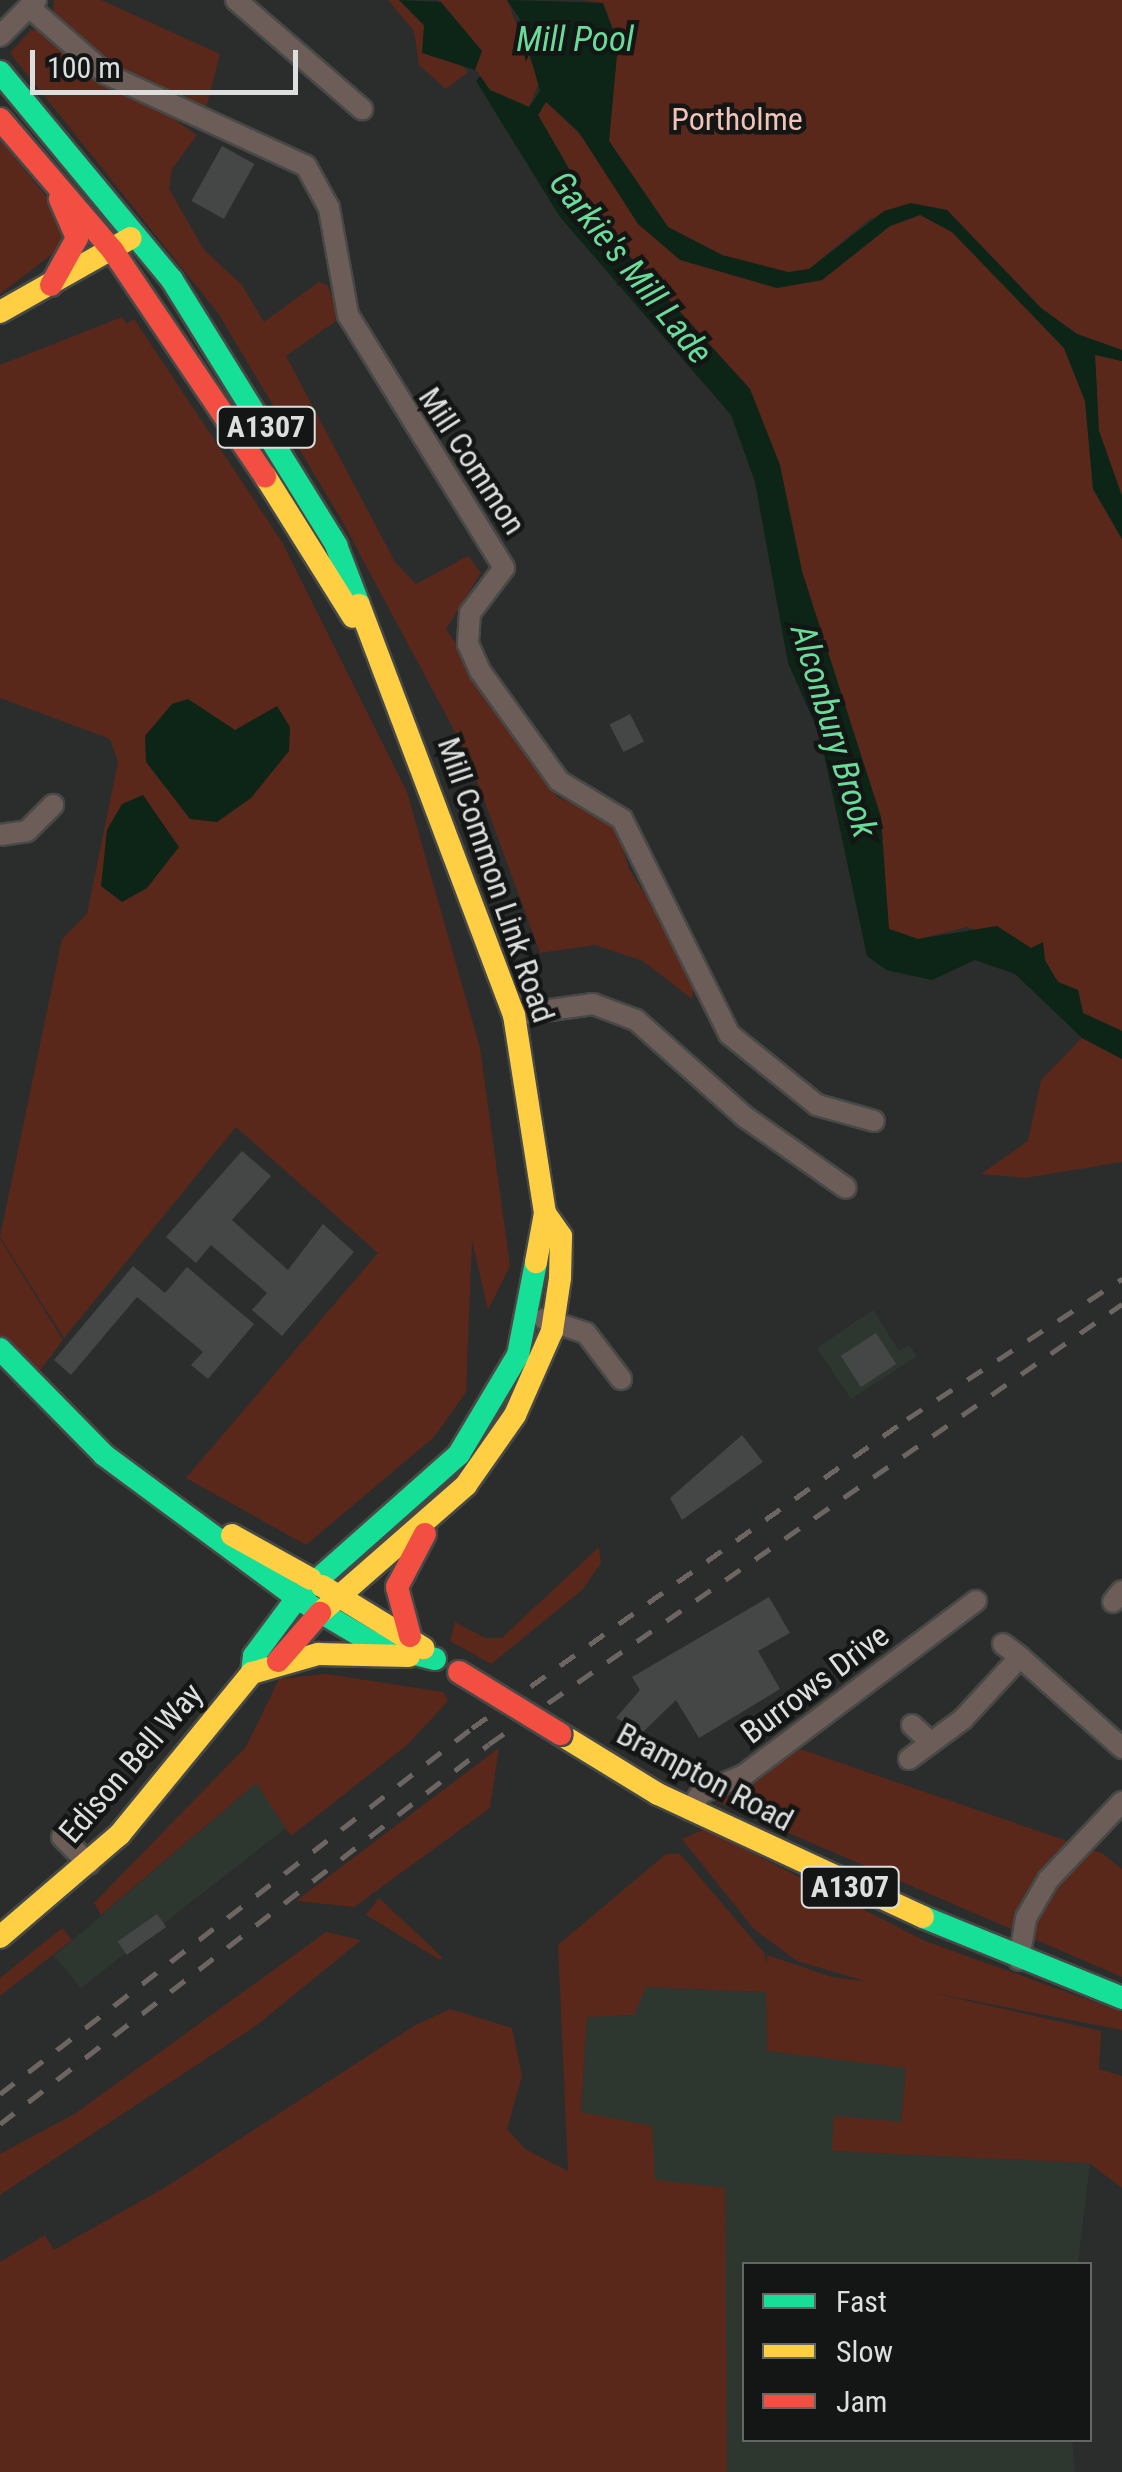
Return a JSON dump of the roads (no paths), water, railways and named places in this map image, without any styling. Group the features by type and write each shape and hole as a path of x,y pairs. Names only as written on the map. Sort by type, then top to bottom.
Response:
{"main road":[{"name":"A1307","path":"2,74 136,234"},
{"name":"A1307","path":"0,119 113,251"},
{"path":"46,173 77,238 47,290"},
{"path":"0,312 47,290 136,234"},
{"name":"Mill Common Link Road","path":"136,234 327,530 360,595 368,634 453,838 514,1015 546,1213 561,1236 529,1390 490,1456 433,1516 336,1594 278,1661"},
{"name":"Mill Common Link Road","path":"113,251 368,634"},
{"name":"Mill Common Link Road","path":"311,1579 458,1454 494,1404 542,1319"},
{"name":"Brampton Road","path":"0,1349 104,1456 220,1534 320,1614 436,1659 690,1810 1019,1960 1122,1998"},
{"name":"A1307","path":"410,1646 397,1586 433,1516"},
{"name":"Brampton Road","path":"220,1534 244,1536 410,1646"},
{"name":"Edison Bell Way","path":"252,1672 254,1656 311,1579"},
{"path":"278,1661 410,1646"},
{"name":"Edison Bell Way","path":"3,1932 89,1864 252,1672 278,1661"}],"street":[{"path":"236,0 362,109"},
{"name":"Mill Common","path":"0,36 32,3 106,74 306,166 329,208 348,316 504,568 470,613 468,644 480,671 559,781 622,818 729,1034 817,1105 874,1121"},
{"path":"0,835 27,832 53,804"},
{"path":"514,1015 593,1004 636,1020 745,1117 846,1188"},
{"path":"542,1319 586,1333 621,1379"},
{"name":"Burrows Drive","path":"690,1810 701,1794 744,1775 976,1601"},
{"path":"909,1759 928,1740 963,1718 1012,1651 1122,1748"},
{"path":"912,1725 928,1740"},
{"path":"1019,1960 1026,1918 1048,1880 1122,1802"},
{"path":"62,1837 89,1864"}],"water":[{"path":"399,0 441,2 482,51 475,70 422,53 424,25"},
{"path":"507,0 603,3 618,43 609,141 668,227 722,255 788,272 809,269 884,211 911,203 947,210 1041,308 1077,334 1122,350 1122,361 1095,355 1099,431 1122,496 1122,539 1093,489 1085,401 1064,348 952,232 920,215 890,226 822,280 777,288 680,260 638,224 578,131 546,102 538,115 602,226 750,389 780,465 802,571 881,817 889,929 918,939 997,926 1031,948 1043,942 1045,960 1058,982 1078,990 1083,1013 1122,1031 1122,1059 1082,1038 1015,974 975,960 932,980 886,970 867,956 820,735 788,663 755,482 731,415 560,217 476,81 480,76 490,90 529,107 540,91 520,19"},
{"path":"188,699 235,730 277,706 290,727 289,751 251,798 217,822 190,819 146,762 145,736 172,704"},
{"path":"143,795 179,847 147,888 122,902 101,886 107,830 122,804"}],"railway":[{"path":"0,2094 472,1728 907,1419 1122,1279"},
{"path":"0,2124 489,1744 1122,1304"}],"water label":[{"name":"Mill Pool","path":"575,40"},
{"name":"Garkie's Mill Lade","path":"630,268"},
{"name":"Alconbury Brook","path":"833,731"}],"park label":[{"name":"Portholme","path":"737,119"}]}
